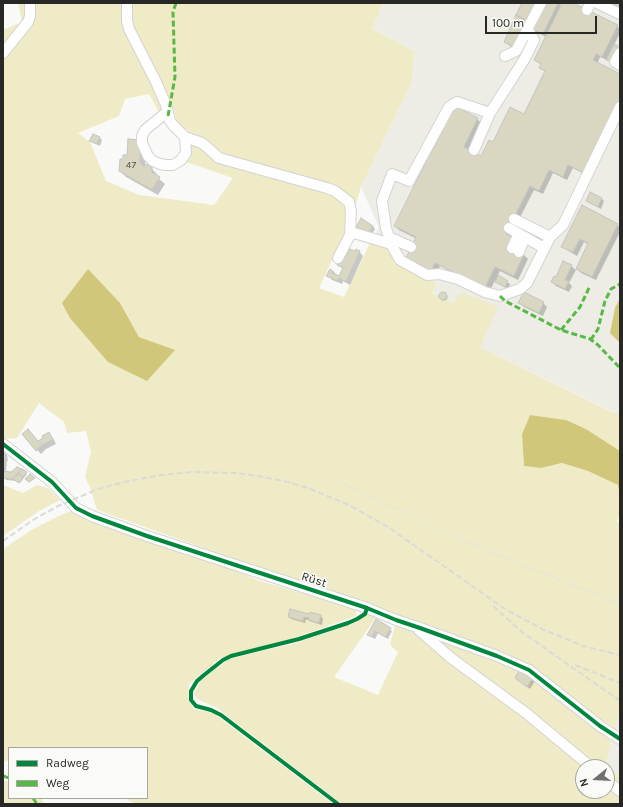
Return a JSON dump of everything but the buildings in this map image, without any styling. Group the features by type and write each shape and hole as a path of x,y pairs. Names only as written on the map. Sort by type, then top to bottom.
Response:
{"street":[{"path":"3,53 28,22 30,16 30,3"},
{"path":"127,3 127,21 129,29 156,82 166,105 170,121 185,137 202,143 219,158 327,188 335,191 349,202 351,211 350,235 338,258"},
{"path":"505,56 516,51 541,3"},
{"path":"597,3 620,14"},
{"path":"474,150 490,113 524,60 534,40 528,30"},
{"path":"490,113 457,102 449,107 410,181 392,174 382,201 386,228 390,241 400,260 427,274 440,274 458,279 485,292 500,296 520,289 527,283 550,237 563,225 620,107"},
{"path":"167,112 145,130 142,136 142,143 148,156 153,161 166,165 173,164 181,160 186,154 185,137"},
{"path":"514,218 550,237"},
{"path":"509,228 544,248"},
{"path":"350,235 354,233 390,241 411,248"},
{"path":"516,250 522,236"},
{"name":"Rüst","path":"3,444 52,482 76,508 92,516 147,536 367,608 396,620 497,656 530,670 600,726 620,739"},
{"path":"415,626 451,658 526,713 581,759"}],"path":[{"path":"339,482 405,512 441,531 529,568 620,603"}],"shaded area":[{"path":"18,3 383,3 372,29 414,51 412,82 361,187 349,228 342,239 319,288 344,297 371,241 389,250 398,264 437,283 432,293 453,303 461,292 498,307 480,347 614,413 620,413 620,451 586,429 566,420 530,415 522,434 524,466 541,468 562,463 588,471 618,485 620,498 620,515 617,521 620,525 620,709 607,759 575,759 575,799 615,799 615,773 620,775 620,804 342,804 217,708 197,699 194,694 201,680 229,659 296,643 349,625 369,614 377,616 334,677 378,695 398,652 390,645 397,617 97,510 90,487 85,477 91,452 86,431 67,433 64,422 39,403 17,438 3,439 3,30 22,22","holes":["149,94 159,112 174,109 176,121 196,137 183,161 233,178 214,205 139,195 106,181 90,142 78,133 119,116 125,99","120,303 139,337 175,350 70,318"]},
{"path":"383,3 620,3 620,413 615,413 480,347 453,303 432,293 437,283 398,264 389,250 371,241 379,227 361,187 412,82 414,51 372,29"},
{"path":"88,269 120,303 139,337 175,350 147,381 108,362 70,318 62,303"},
{"path":"620,298 620,343 610,333 615,308"},
{"path":"530,415 566,420 586,429 620,451 620,498 618,485 588,471 562,463 541,468 524,466 522,434"},
{"path":"3,485 23,493 37,485 48,488 60,500 39,511 3,536"},
{"path":"71,511 89,521 192,550 257,580 356,609 356,616 279,643 235,653 219,659 189,684 188,700 194,709 213,713 333,804 136,804 126,799 148,799 148,747 8,747 8,760 3,762 3,549 33,529"},
{"path":"620,709 620,775 615,773 615,759 607,759"},
{"path":"3,780 8,782 8,799 42,799 44,804 3,804"}],"railway":[{"path":"3,541 33,520 58,506 98,489 124,482 161,475 192,472 235,473 258,476 308,488 349,505 388,527 505,609 544,630 583,646 620,655"},
{"path":"493,606 522,632 620,701"},
{"path":"575,665 620,683"}],"marked path":[{"path":"168,116 175,77 173,12 176,3"},
{"path":"590,339 598,329 605,301 611,289 620,284"},
{"path":"561,330 580,307 589,288"},
{"path":"500,296 505,301 561,330 590,339 598,345 620,368"},
{"path":"3,776 8,778"},
{"path":"34,799 37,804"}],"cycle path":[{"path":"3,444 52,482 76,508 92,516 147,536 367,608 396,620 497,656 529,670 600,726 620,739"},
{"path":"338,804 221,715 211,710 196,706 191,700 191,691 197,681 223,660 231,656 299,639 348,623 365,614 367,608"}]}
